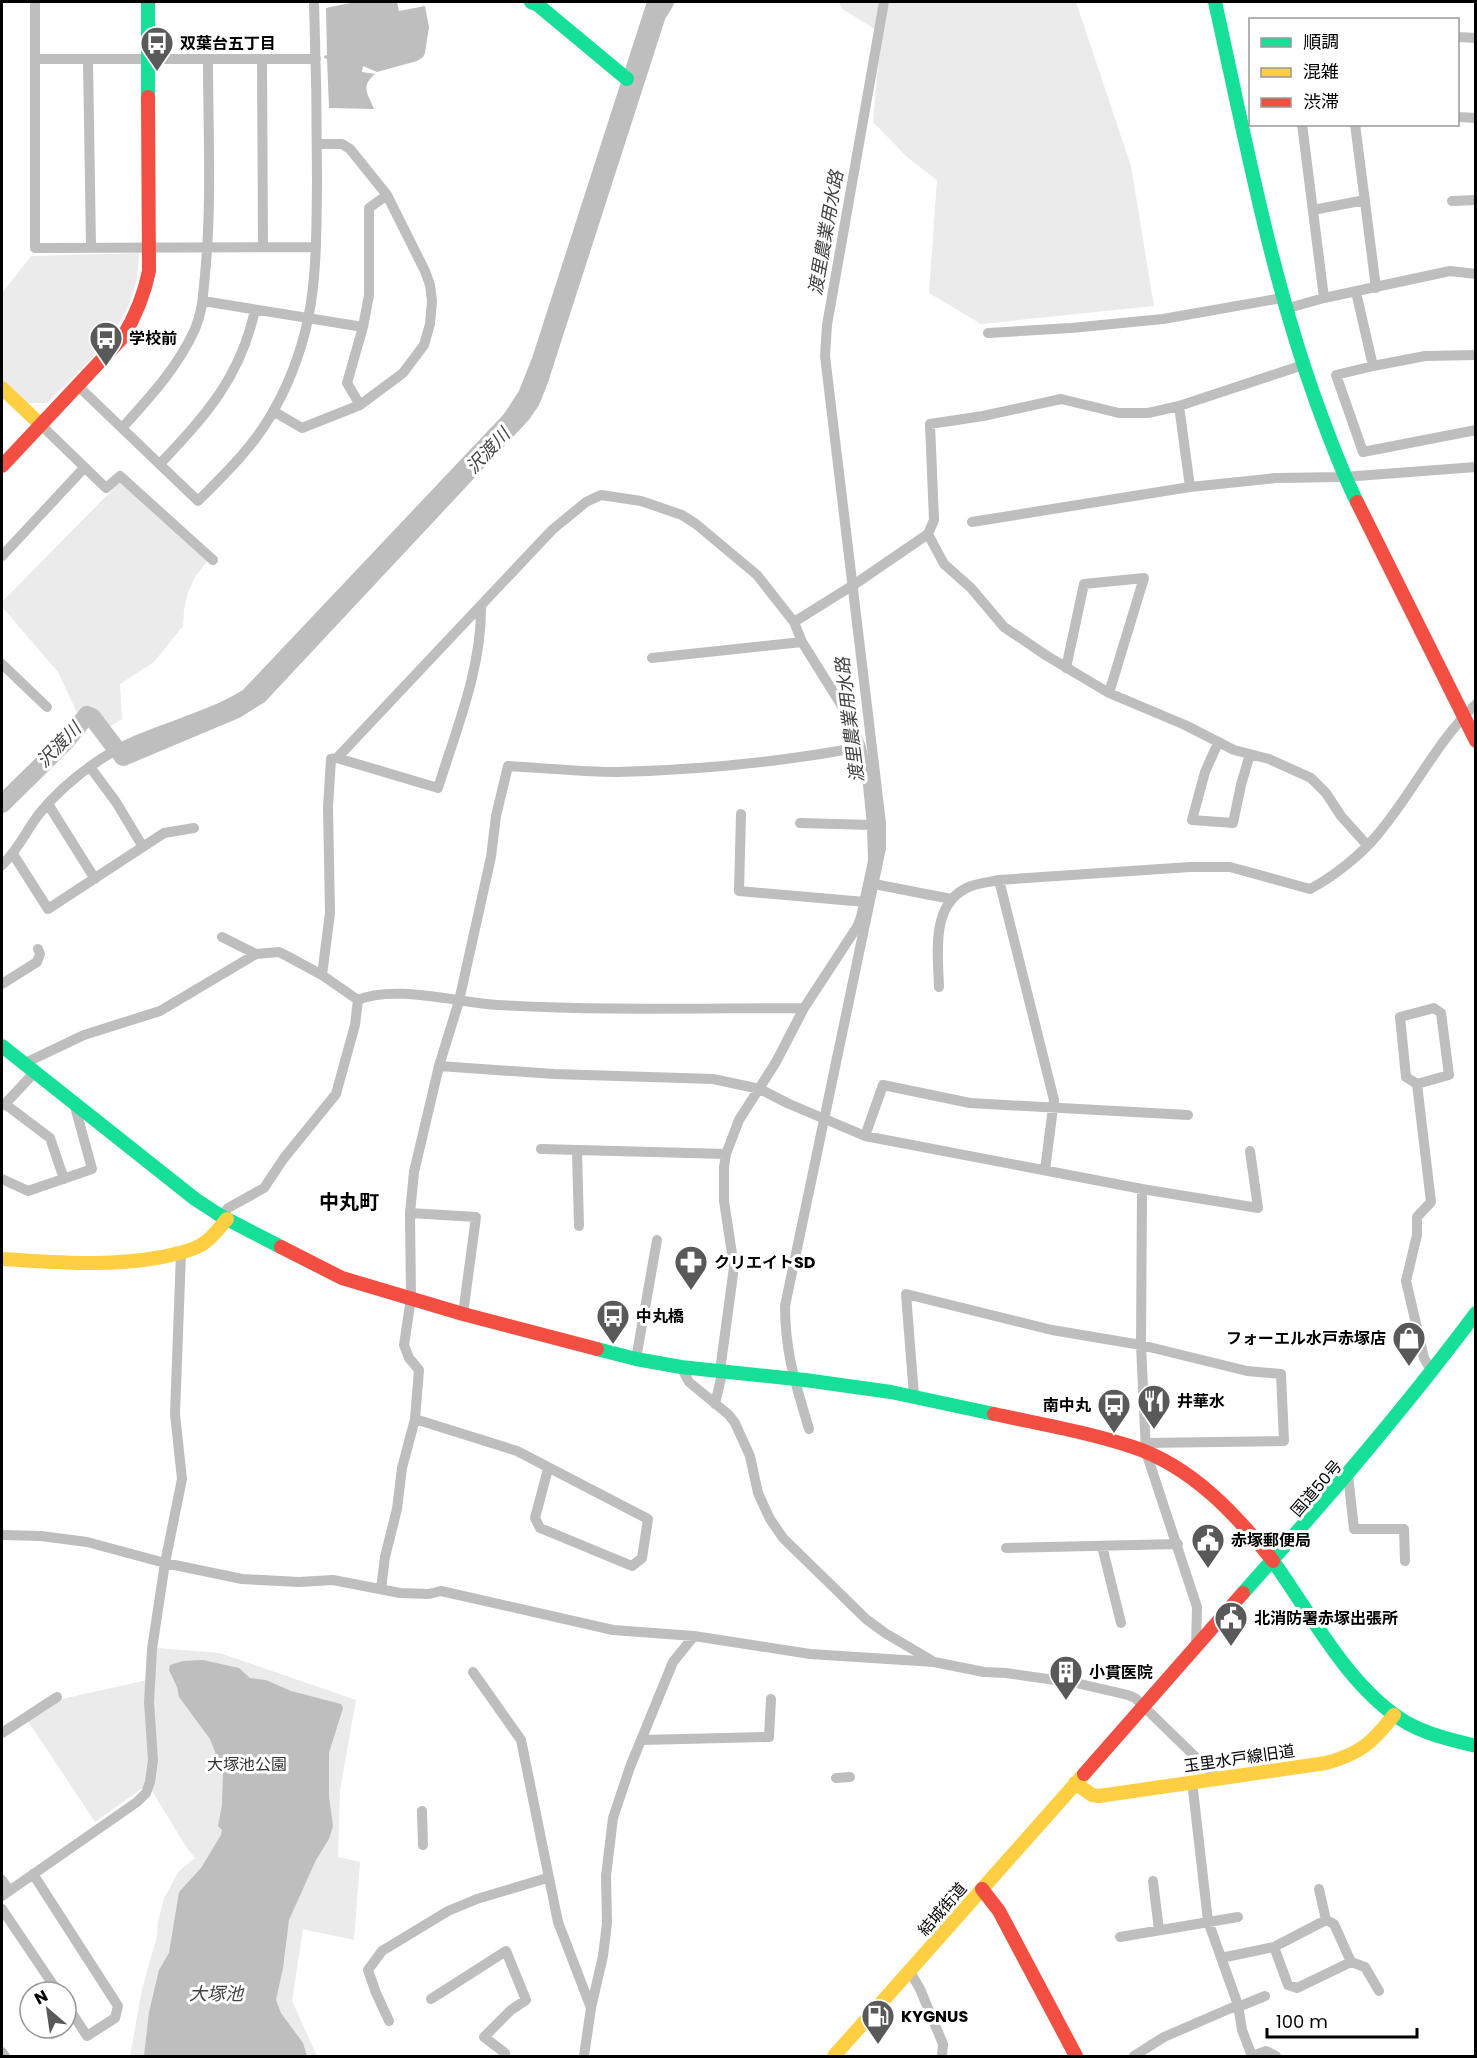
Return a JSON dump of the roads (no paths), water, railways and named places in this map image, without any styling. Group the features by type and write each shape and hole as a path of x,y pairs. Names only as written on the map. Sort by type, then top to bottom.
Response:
{"main road":[{"path":"2,466 123,337 145,293 150,249 148,2"},
{"path":"531,2 538,5 627,79"},
{"path":"1215,2 1259,206 1303,365 1344,477 1476,741"},
{"path":"2,388 41,426"},
{"path":"2,1046 174,1184 224,1218 325,1271 364,1286 636,1359 681,1367 798,1379 914,1396 1146,1448 1209,1491 1254,1537 1295,1589 1359,1683 1378,1703 1394,1716 1432,1737 1476,1746"},
{"path":"2,1259 122,1264 181,1253 208,1239 224,1218"},
{"name":"国道50号","path":"1075,1783 1348,1475 1432,1372 1476,1313"},
{"name":"玉里水戸線旧道","path":"1075,1783 1092,1796 1099,1796 1341,1759 1369,1745 1394,1716"},
{"name":"結城街道","path":"834,2056 1075,1783"},
{"path":"982,1889 999,1911 1076,2056"}],"street":[{"path":"35,2 35,249 316,247"},
{"path":"78,386 198,501 236,462 273,411 298,358 310,318 315,279 317,144 314,2"},
{"path":"2,865 13,854 38,815 90,767 119,748 218,709 246,694 508,417 523,394 537,359 652,2"},
{"path":"1459,37 1476,38"},
{"path":"36,59 316,59"},
{"path":"122,428 156,390 181,357 196,327 203,301 208,248 208,59"},
{"path":"262,59 263,247"},
{"path":"88,60 91,248"},
{"path":"1459,117 1476,118"},
{"path":"1302,126 1324,298"},
{"path":"1355,126 1376,288"},
{"path":"273,411 302,428 360,405 403,373 424,345 430,324 432,301 430,285 387,195 350,149 342,144 317,144"},
{"path":"360,405 347,383 363,327 369,295 369,208 387,195"},
{"path":"1313,210 1365,200"},
{"path":"1452,201 1476,200"},
{"path":"988,333 1163,319 1324,298 1450,272 1476,274"},
{"path":"1356,292 1374,366"},
{"path":"203,301 363,327"},
{"path":"160,464 196,425 222,391 242,355 255,310"},
{"path":"1476,355 1425,356 1336,375 1363,452 1476,430"},
{"path":"794,622 928,534 934,520 930,424 983,416 1061,399 1135,415 1179,406 1303,365"},
{"path":"1179,406 1190,487"},
{"path":"41,426 106,488 120,476 213,560"},
{"path":"972,522 1190,487 1276,478 1344,477 1476,466"},
{"path":"2,556 84,468"},
{"path":"337,759 552,530 586,502 601,495 641,501 682,515 696,524 757,575 794,622 802,642 847,714 861,747 867,775 872,825 873,884 857,927 804,1008 760,1089 739,1120 726,1154 724,1201 734,1267 720,1371 721,1378 715,1404"},
{"path":"928,534 944,564 971,588 1004,627 1109,693 1185,725 1234,750 1269,759 1311,777 1367,845"},
{"path":"1066,668 1084,584 1144,578 1109,693"},
{"path":"322,975 330,907 328,817 331,759 438,788 475,664 481,606"},
{"path":"652,658 802,642"},
{"path":"2,664 46,707"},
{"path":"939,987 938,928 951,899 970,886 999,880 1190,867 1230,867 1310,889 1329,879 1378,835 1464,716 1476,704"},
{"path":"1218,743 1205,772 1192,820 1233,823 1250,754"},
{"path":"381,1589 385,1557 397,1509 402,1468 415,1419 419,1370 409,1359 404,1345 411,1298 410,1213 414,1172 439,1066 459,1001 491,857 496,816 508,766 616,772 673,770 810,757 861,747"},
{"path":"90,767 116,802 143,848"},
{"path":"48,804 95,879"},
{"path":"741,814 739,891 865,902"},
{"path":"800,823 872,825"},
{"path":"13,854 48,909 164,833 194,828"},
{"path":"999,880 1054,1100 1045,1170"},
{"path":"873,884 951,899"},
{"path":"222,937 256,954"},
{"path":"2,984 36,962 40,954 38,949"},
{"path":"64,1179 50,1138 3,1105 29,1068 84,1035 160,1011 256,954 279,952 322,975 358,1000"},
{"path":"358,1000 368,996 397,994 496,1005 596,1008 804,1008"},
{"path":"224,1218 228,1208 264,1188 290,1150 336,1094 355,1025 358,1000"},
{"path":"1434,1008 1441,1012 1449,1075 1417,1084 1406,1077 1400,1017 1434,1008"},
{"path":"439,1066 554,1074 713,1079 760,1089 865,1136 1142,1189 1258,1208 1250,1151"},
{"path":"1417,1084 1431,1202 1417,1217 1417,1235 1406,1281 1425,1358 1432,1372"},
{"path":"865,1136 883,1085 970,1103 1188,1115"},
{"path":"2,1179 28,1191 92,1169 74,1103"},
{"path":"541,1149 726,1154"},
{"path":"577,1151 579,1226"},
{"path":"1142,1189 1141,1345 1146,1448 1197,1607 1196,1647"},
{"path":"410,1213 476,1217 463,1314"},
{"path":"636,1359 657,1240"},
{"path":"2,1880 5,1893 137,1802 146,1793 153,1760 149,1702 152,1649 165,1563 182,1479 176,1414 181,1253"},
{"path":"914,1396 906,1294 1052,1330 1141,1345 1247,1371 1281,1374 1284,1441 1146,1448"},
{"path":"681,1367 689,1382 729,1415 742,1436 750,1455 758,1493 770,1520 783,1538 866,1619 934,1662"},
{"path":"415,1419 517,1451 648,1519 642,1558 632,1566 540,1528 535,1518 548,1469"},
{"path":"1348,1475 1354,1529 1404,1529 1405,1560"},
{"path":"2,1535 41,1536 87,1542 165,1563 242,1579 299,1582 333,1580 400,1593 429,1594 441,1591 601,1628 694,1636 810,1654 934,1662 984,1672 1076,1683 1133,1696 1217,1778"},
{"path":"1006,1548 1178,1544"},
{"path":"1102,1546 1121,1623"},
{"path":"584,2056 591,2008 603,1956 607,1923 606,1876 613,1818 673,1662 694,1636"},
{"path":"473,1672 521,1740 547,1878 558,1922 591,2008"},
{"path":"2,1733 57,1697"},
{"path":"642,1740 769,1737 771,1699"},
{"path":"836,1778 850,1777"},
{"path":"1192,1781 1208,1921 1238,2006 1242,2030 1252,2056 1266,2051 1276,2056"},
{"path":"422,1811 423,1845"},
{"path":"33,1874 118,2006 115,2018 87,2036 78,2022"},
{"path":"389,2021 368,1970 382,1951 447,1911 477,1899 547,1878"},
{"path":"1153,1881 1159,1930"},
{"path":"1319,1889 1326,1920"},
{"path":"2,1909 50,1980"},
{"path":"1120,1937 1238,1917"},
{"path":"1221,1958 1274,1947 1326,1920"},
{"path":"1326,1920 1334,1924 1351,1962"},
{"path":"1274,1947 1288,1985 1297,1988 1351,1962 1365,1967 1379,1991"},
{"path":"431,1999 506,1951 526,2000 511,2010 484,2037 505,2056"},
{"path":"909,1970 920,1989 943,2044 942,2056"},
{"path":"1134,2056 1164,2037 1265,1996"},
{"path":"2,2052 4,2056"}],"water":[{"path":"355,2 397,2 399,11 425,6 429,27 425,53 417,61 377,72 363,66 362,72 375,74 367,87 374,109 329,108 327,59 324,58 327,55 326,8"},
{"name":"大塚池","path":"203,1660 239,1668 250,1678 266,1680 291,1691 341,1704 343,1708 329,1753 329,1797 333,1826 329,1839 316,1860 289,1920 276,2000 281,2013 303,2043 307,2056 144,2056 149,2012 159,1970 169,1953 179,1892 201,1868 222,1830 218,1826 222,1805 223,1772 210,1739 179,1697 169,1670 170,1665 183,1661"}],"waterway":[{"name":"沢渡川","path":"121,754 123,757 235,710 259,695 522,414 531,401 539,381 657,15 665,2"},
{"name":"渡里農業用水路","path":"809,1429 789,1354 785,1306 881,848 881,823 825,356 827,325 884,2"},
{"name":"沢渡川","path":"2,804 67,740 87,715 92,717 114,746"}],"place":[{"name":"双葉台五丁目","path":"157,72"},
{"name":"学校前","path":"106,367"},
{"name":"クリエイトSD","path":"691,1291"},
{"name":"中丸橋","path":"613,1345"},
{"name":"フォーエル水戸赤塚店","path":"1409,1367"},
{"name":"井華水","path":"1154,1430"},
{"name":"南中丸","path":"1114,1434"},
{"name":"赤塚郵便局","path":"1208,1569"},
{"name":"北消防署赤塚出張所","path":"1231,1647"},
{"name":"小貫医院","path":"1066,1701"},
{"name":"KYGNUS","path":"878,2045"}],"district":[{"name":"中丸町","path":"349,1202"}],"park label":[{"name":"大塚池公園","path":"247,1764"}]}
